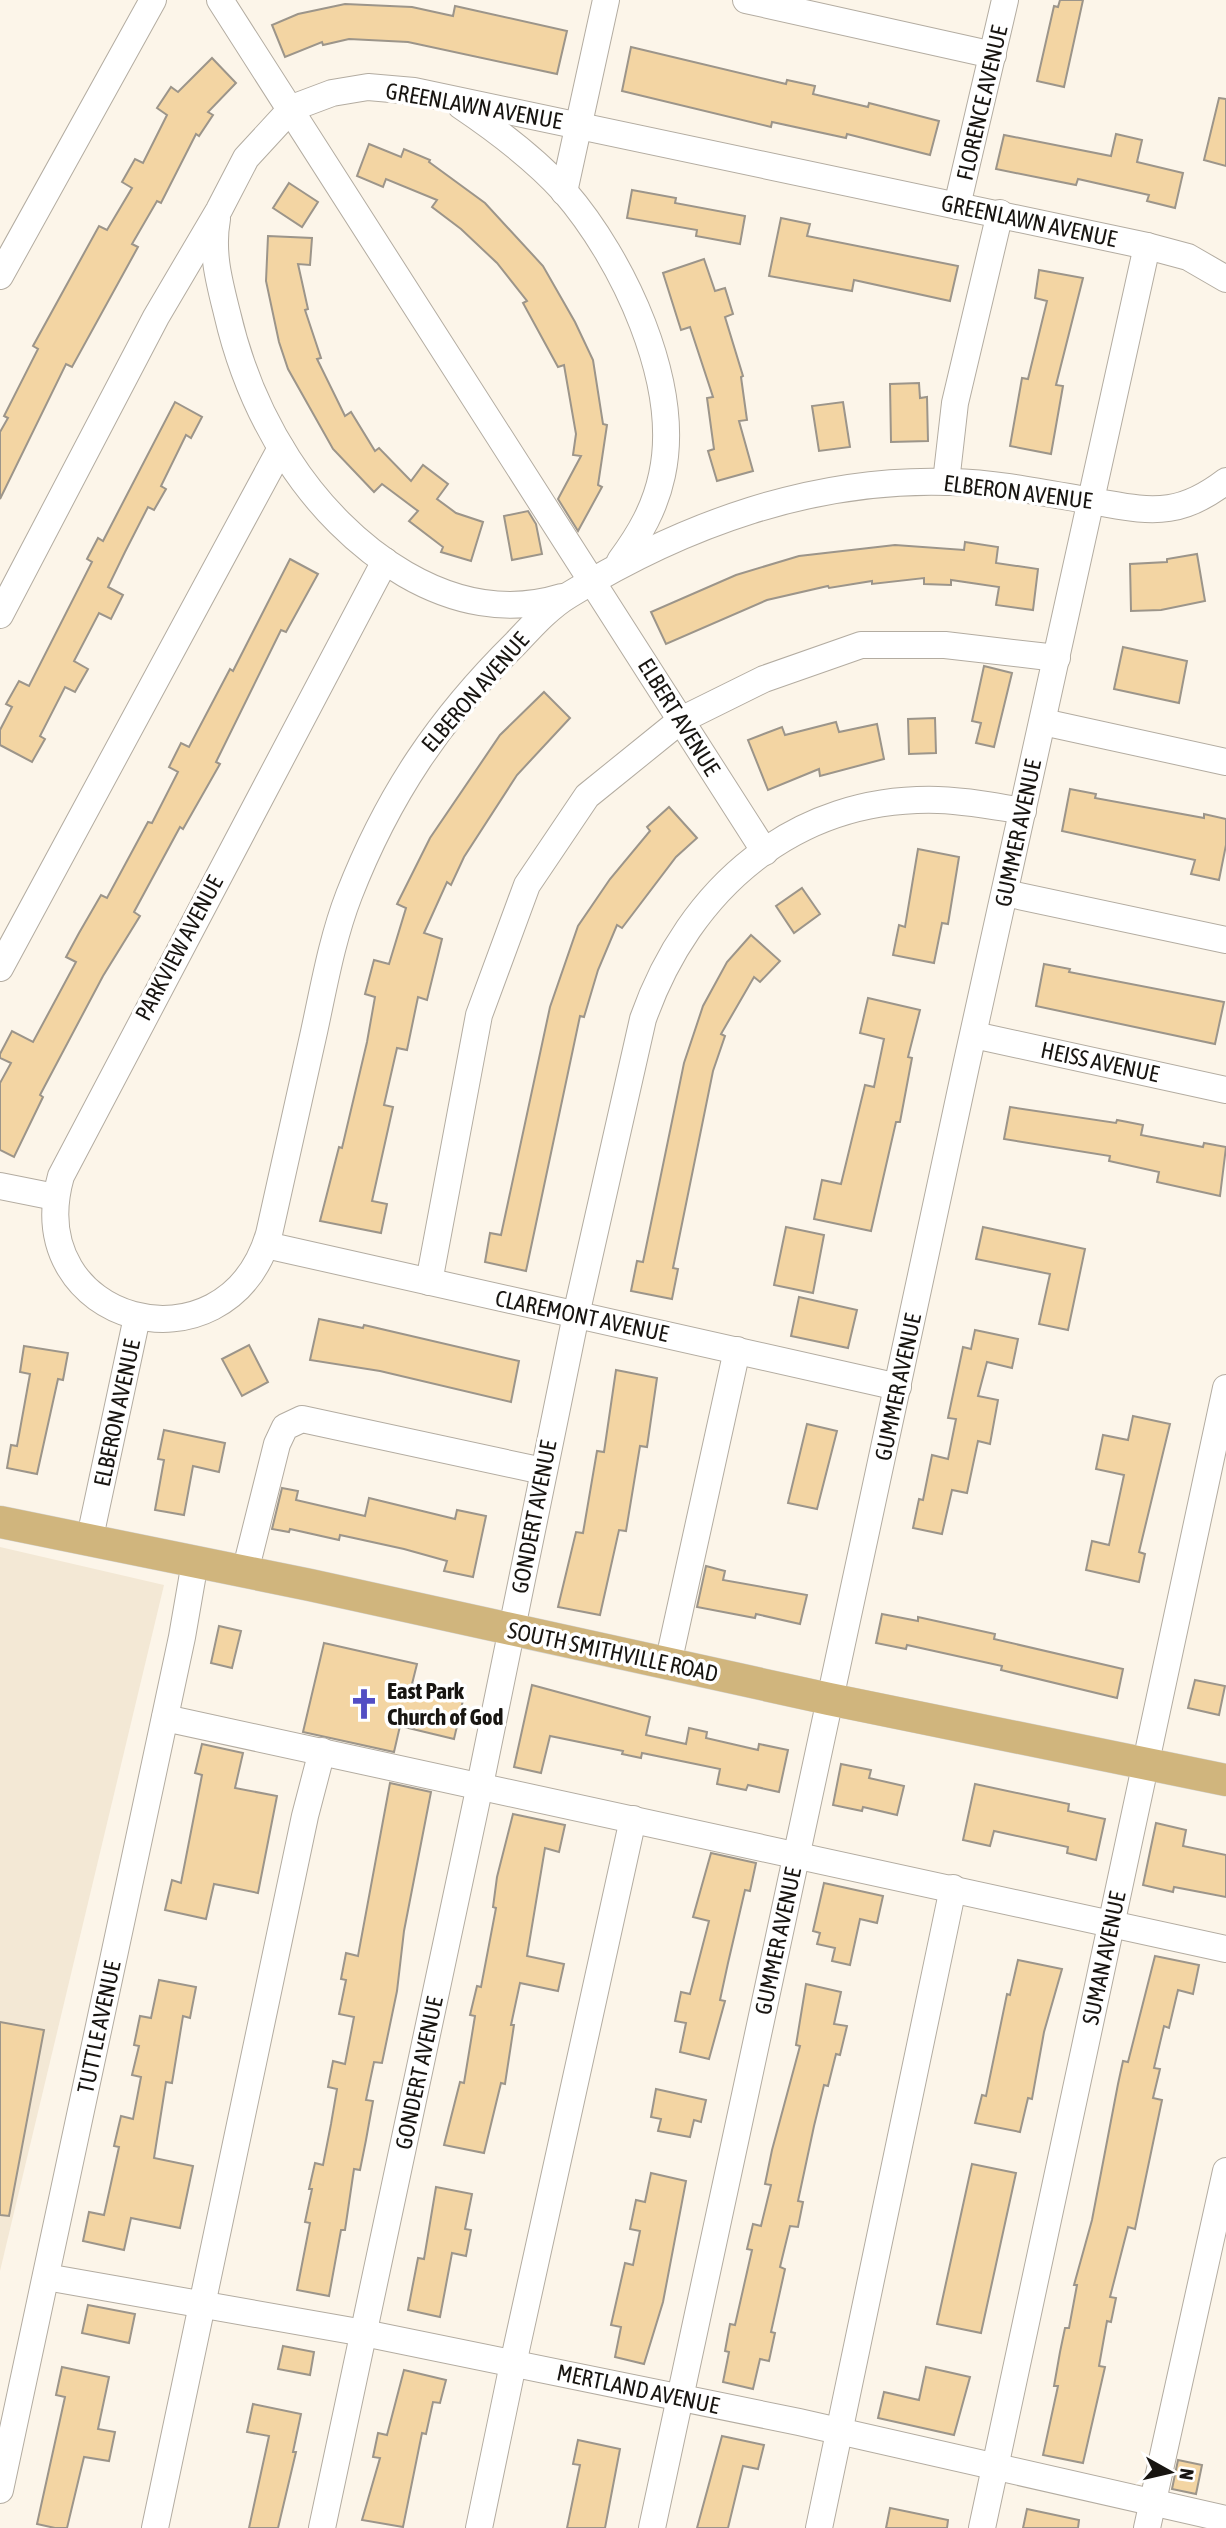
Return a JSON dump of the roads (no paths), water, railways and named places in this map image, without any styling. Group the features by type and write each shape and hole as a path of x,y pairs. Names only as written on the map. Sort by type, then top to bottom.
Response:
{"main road":[{"name":"SOUTH SMITHVILLE ROAD","path":"0,1522 246,1572 830,1699 1226,1780"}],"street":[{"path":"0,276 153,0"},
{"name":"ELBERT AVENUE","path":"220,0 292,108 765,852"},
{"path":"564,192 606,0"},
{"path":"746,0 993,55"},
{"name":"FLORENCE AVENUE","path":"957,205 1005,0"},
{"name":"GREENLAWN AVENUE","path":"0,615 156,317 219,210 246,158 292,108 332,93 368,87 414,91 577,124 1147,246 1188,257 1226,279"},
{"path":"452,99 522,151 564,192 593,229 636,310 653,356 663,404 664,462 655,500 639,536 617,565"},
{"path":"219,210 214,256 234,342 249,384 281,448 319,498 385,561 430,588 490,605 518,606 567,596"},
{"path":"946,482 957,392 1000,214"},
{"name":"GUMMER AVENUE","path":"652,2528 1147,246"},
{"path":"0,968 281,448"},
{"name":"ELBERON AVENUE","path":"89,1542 137,1317 184,1318 223,1301 246,1280 266,1245 332,949 348,898 376,831 396,793 450,714 501,657 567,596 593,583 617,565 698,528 809,495 870,485 946,482 999,485 1137,509 1166,509 1208,494 1226,481"},
{"name":"PARKVIEW AVENUE","path":"137,1317 120,1312 98,1299 77,1280 62,1255 55,1235 55,1197 74,1147 385,561"},
{"path":"429,1282 479,1015 527,885 587,796 681,720 764,679 861,645 945,645 1057,658"},
{"path":"1043,722 1225,758"},
{"name":"GONDERT AVENUE","path":"322,2528 480,1785 576,1315 643,1018 655,985 690,923 715,894 765,852 829,817 873,806 936,800 1023,811"},
{"path":"1005,893 1226,940"},
{"name":"HEISS AVENUE","path":"974,1034 1226,1090"},
{"path":"0,1186 55,1197"},
{"name":"CLAREMONT AVENUE","path":"266,1245 898,1387"},
{"path":"668,1664 737,1350"},
{"name":"SUMAN AVENUE","path":"982,2528 1226,1388"},
{"path":"246,1572 277,1444 285,1427 302,1419 543,1471"},
{"name":"TUTTLE AVENUE","path":"0,2490 165,1718 195,1562"},
{"path":"165,1718 1112,1922 1226,1949"},
{"path":"155,2528 305,1816 322,1751"},
{"path":"480,2528 513,2364 634,1819"},
{"path":"819,2528 953,1888"},
{"path":"1150,2516 1226,2171"},
{"name":"MERTLAND AVENUE","path":"46,2277 364,2333 840,2431 995,2468 1150,2516 1226,2519"}],"place":[{"name":"East Park Church of God","path":"364,1704"}]}
